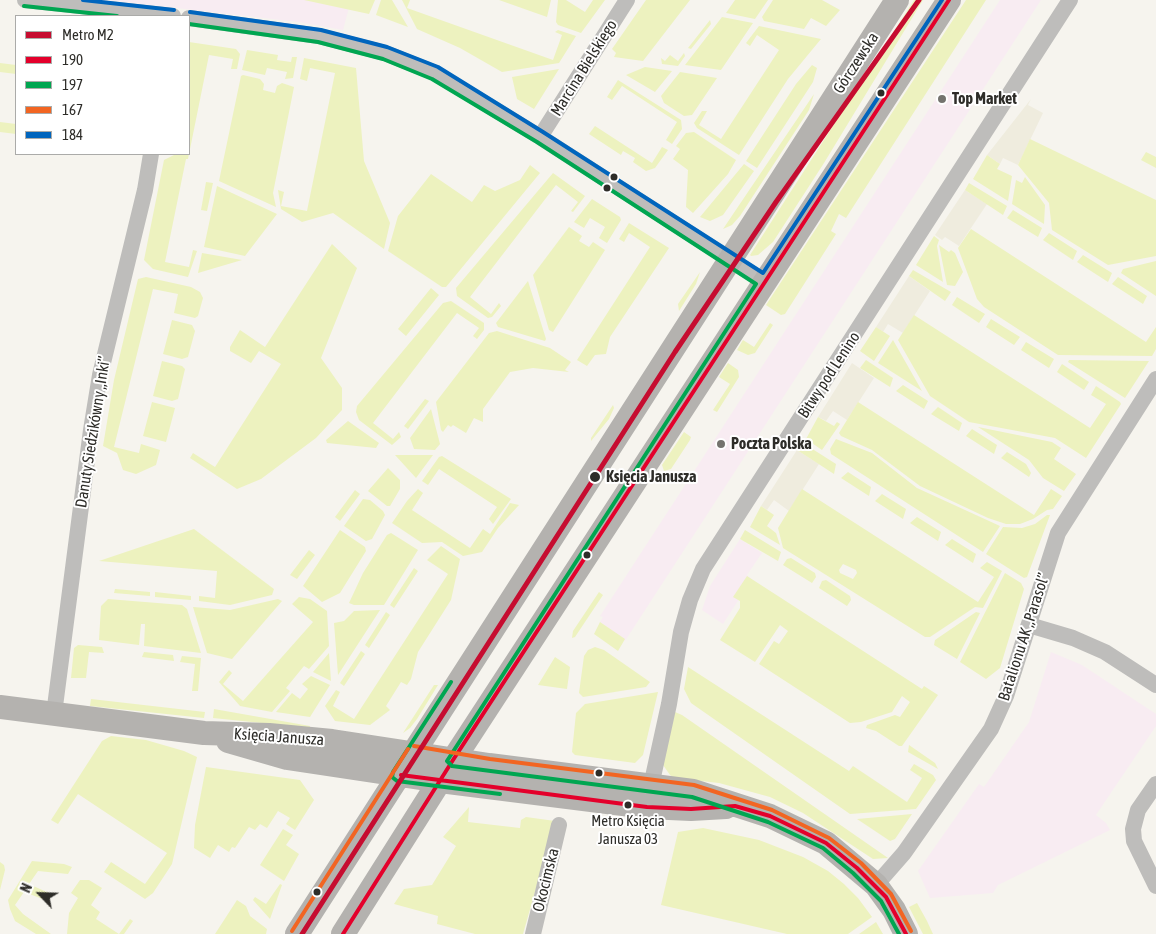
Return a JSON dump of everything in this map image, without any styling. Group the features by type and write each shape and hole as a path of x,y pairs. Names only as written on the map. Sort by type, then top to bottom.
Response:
{"main road":[{"name":"Górczewska","path":"297,934 412,752 897,0"},
{"path":"343,934 440,780 948,0"},
{"name":"Księcia Janusza","path":"0,707 204,733 296,736 412,752 453,760 693,790 735,806"},
{"name":"Księcia Janusza","path":"204,733 272,755 398,775 647,807 691,809 735,806"},
{"path":"735,806 770,816 805,831 826,844 876,884 894,910 906,934"}],"street":[{"path":"25,0 168,12"},
{"name":"Marcina Bielskiego","path":"540,137 627,0"},
{"name":"Bitwy pod Lenino","path":"647,807 669,704 681,632 690,600 703,569 1070,0"},
{"path":"190,18 319,36 385,54 435,73 540,137 765,282"},
{"name":"Danuty Siedzikówny „Inki”","path":"54,714 90,430 100,375 145,190 151,155"},
{"name":"Batalionu AK „Parasol”","path":"876,884 904,853 990,729 1006,696 1058,533 1156,379"},
{"path":"1029,625 1073,638 1105,652 1156,685"},
{"path":"1156,784 1138,810 1133,829 1134,841 1156,886"},
{"name":"Okocimska","path":"533,934 559,825"}],"shaded area":[{"path":"107,0 351,0 343,30 298,22"},
{"path":"1000,0 1041,0 625,641 600,622 603,617 600,616"},
{"path":"1031,99 1028,105 1043,113 1018,165 1003,158 1000,164 987,155"},
{"path":"965,190 987,204 959,246 945,237 942,240 935,235"},
{"path":"909,276 930,291 903,333 888,324 883,332 876,327"},
{"path":"852,363 874,378 847,420 833,411 826,421 818,417"},
{"path":"797,450 819,464 789,511 774,500 767,510 761,506"},
{"path":"740,539 762,553 747,575 752,579 723,624 702,610 710,586"},
{"path":"1051,652 1082,665 1156,714 1156,726 1096,815 1106,823 1110,830 998,885 993,893 930,898 918,871 979,784 984,787 1029,722"}],"green space":[{"path":"304,0 375,0 369,14"},
{"path":"381,0 392,0 408,27 376,15"},
{"path":"402,0 410,0 407,8 553,60 562,35 555,32 558,30 576,36 559,63 502,72 460,48 417,29"},
{"path":"499,0 551,0 547,17"},
{"path":"558,0 566,0 585,12 593,0 605,0 581,33 558,25 556,22"},
{"path":"646,0 690,0 643,61 614,57 616,53 612,49"},
{"path":"735,0 768,0 755,19 726,13"},
{"path":"773,0 822,0 840,10 826,26 811,18 804,29 764,21 762,17"},
{"path":"914,0 923,0 824,163 773,242 758,255 751,256 750,255"},
{"path":"966,0 986,0 846,218 839,214 831,231 836,234 785,314 781,315 766,305"},
{"path":"722,17 753,23 721,70 685,65"},
{"path":"710,20 711,24 691,49 688,48"},
{"path":"759,26 821,39 788,79 739,155 697,128 694,123 702,111 707,111 699,125 721,139 779,50 757,35 750,46 746,43"},
{"path":"190,42 236,49 240,54 237,69 231,69 233,59 209,55 190,149"},
{"path":"247,50 278,55 277,60 291,62 292,57 297,57 293,78 285,79 287,72 267,68 265,75 242,70"},
{"path":"684,53 685,56 678,66 662,64 661,58 665,61 670,55 678,61"},
{"path":"304,58 356,68 364,161 390,223 384,249 333,213 302,222 281,209 278,190 284,192 281,206 307,211 335,73 310,68 307,81 300,79"},
{"path":"0,63 15,65 15,74 0,72"},
{"path":"812,65 817,68 813,82 757,168 746,161 796,84"},
{"path":"645,67 672,71 655,92 626,75"},
{"path":"559,69 534,109 517,99 512,77"},
{"path":"680,72 717,78 692,115 684,116 664,103 661,96"},
{"path":"241,76 260,79 264,84 263,90 275,93 277,86 282,83 294,87 273,193 276,207 219,181"},
{"path":"618,80 681,120 682,129 672,144 666,140 677,122 622,86 612,100 607,97"},
{"path":"814,94 809,110 740,216 732,225 723,229"},
{"path":"0,122 15,124 15,134 0,132"},
{"path":"595,126 652,163 662,147 668,150 655,168 646,171 633,162 635,158 623,151 621,155 589,134"},
{"path":"694,132 736,160 728,174 693,213 686,207 688,170 673,159 680,149 676,146 686,133"},
{"path":"1030,139 1156,200 1156,256 1108,265 1052,230 1049,203 1018,165"},
{"path":"1146,152 1156,157 1156,168 1141,160"},
{"path":"174,155 189,155 188,159 186,159 165,262 189,267 193,250 197,251 188,277 153,269 144,260 164,160"},
{"path":"987,155 1000,164 997,169 1012,176 1008,201 973,179"},
{"path":"744,164 754,171 723,215 710,221 700,217"},
{"path":"530,165 540,173 446,287 442,287 388,251 398,216 431,174 472,202 484,185 495,191 520,180"},
{"path":"553,173 585,196 573,212 571,211 578,202 556,185 470,297 491,314 499,303 501,306 492,317 488,318 457,296 456,288"},
{"path":"1025,177 1045,205 1044,224 1012,204 1016,180 1022,183"},
{"path":"206,182 213,183 207,211 201,210"},
{"path":"969,183 1007,206 1003,215 965,190"},
{"path":"217,186 277,214 245,256 204,247"},
{"path":"592,199 620,217 621,220 607,243 599,238 605,227 590,218 584,228 574,222"},
{"path":"1013,210 1042,228 1038,237 1007,218"},
{"path":"629,223 669,248 610,337 606,354 595,355 587,366 577,360 650,247 629,233 624,242 619,239"},
{"path":"569,227 582,236 579,241 589,247 593,242 605,250 553,332 549,330 533,275"},
{"path":"971,229 1146,342 1156,327 1156,349 1152,356 1058,355 984,307 977,299 958,248"},
{"path":"1049,233 1077,251 1073,260 1043,240"},
{"path":"934,236 939,240 937,246 943,282 916,265"},
{"path":"332,244 357,268 321,358 342,388 342,410 316,438 261,479 237,489 190,458 193,453 215,467 281,364 259,351 251,363 230,351 230,347 240,330 265,347"},
{"path":"939,245 949,252 951,250 955,253 963,272 955,286 947,285"},
{"path":"202,253 242,260 198,273"},
{"path":"1083,255 1112,273 1108,282 1077,262"},
{"path":"1156,261 1156,296 1121,273 1123,269"},
{"path":"913,270 951,292 945,301 909,276"},
{"path":"700,272 696,284 679,311 678,304"},
{"path":"146,277 191,287 200,292 203,298 198,316 195,318 174,313 178,294 153,289 114,447 139,453 141,444 160,450 156,465 136,474 123,470 117,453 103,446 114,380 138,279"},
{"path":"1118,277 1147,296 1143,304 1112,284"},
{"path":"528,281 546,339 545,341 498,327 496,323"},
{"path":"431,288 439,295 406,336 398,329"},
{"path":"957,297 985,314 979,323 952,305"},
{"path":"451,301 484,323 484,330 477,339 473,336 479,328 457,313 373,423 393,439 399,432 401,437 392,445 359,420 356,412 357,406 443,303"},
{"path":"914,315 1090,428 1106,404 1091,395 1096,386 1121,404 1086,458 1055,438 969,422 930,396 898,340"},
{"path":"991,319 1020,337 1014,345 986,327"},
{"path":"172,320 192,325 195,331 188,357 182,359 163,354"},
{"path":"770,323 773,325 755,353 748,355 737,350 743,340 754,347"},
{"path":"876,327 890,336 874,361 860,351"},
{"path":"497,331 550,348 571,362 565,370 569,372 533,368 510,372 483,409 483,422 474,418 466,433 453,425 451,427 448,425 443,432 436,402 489,333"},
{"path":"893,340 922,391 878,363"},
{"path":"1026,342 1054,359 1049,368 1021,350"},
{"path":"866,360 893,378 890,387 860,368"},
{"path":"1069,360 1149,361 1125,398 1068,362"},
{"path":"162,361 182,366 185,369 178,399 172,401 153,396"},
{"path":"728,363 738,370 739,377 717,412 713,410 730,384 719,377"},
{"path":"1062,364 1089,382 1084,390 1057,372"},
{"path":"903,385 928,401 924,409 896,391"},
{"path":"425,399 429,401 408,429 404,426"},
{"path":"152,402 175,408 166,442 143,436"},
{"path":"858,402 1034,515 1051,489 1062,496 1053,509 1047,510 1033,519 1020,524 1006,524 988,518 920,486 872,450 841,436 839,433"},
{"path":"613,405 614,408 609,419 591,441 591,438"},
{"path":"938,407 962,423 959,431 931,414"},
{"path":"431,409 440,444 435,450 414,449 410,438"},
{"path":"818,417 834,426 837,422 840,424 822,450 806,439"},
{"path":"348,421 379,443 376,448 327,443 326,440"},
{"path":"978,427 1052,442 1061,448 1054,459 1076,474 1064,491 1043,478 1029,460"},
{"path":"972,429 997,445 994,454 966,436"},
{"path":"684,432 691,437 690,440 671,469 664,471 662,465"},
{"path":"836,439 872,453 917,488 1000,526 983,552 831,454 830,449"},
{"path":"803,443 836,464 834,474 797,450"},
{"path":"1007,452 1026,464 1031,473 1029,477 1001,458"},
{"path":"395,455 433,455 416,478"},
{"path":"442,456 511,499 493,524 489,519 497,507 439,469 428,485 422,481 439,457"},
{"path":"388,468 400,480 400,489 390,506 387,506 368,491"},
{"path":"848,472 871,487 869,496 841,478"},
{"path":"418,489 423,493 412,510 470,548 483,529 490,534 510,503 519,505 498,528 482,552 463,556 442,542 422,543 392,523"},
{"path":"802,489 978,602 994,577 980,568 987,562 1002,571 983,608 975,607 930,637 925,637 783,548 778,528","holes":["843,564 856,570 857,573 853,579 840,573 839,570"]},
{"path":"355,490 360,494 340,521 335,517"},
{"path":"882,494 906,509 903,519 875,501"},
{"path":"363,499 370,500 385,515 372,539 366,541 344,526"},
{"path":"761,506 774,515 767,526 776,533 780,545 750,527"},
{"path":"1047,515 1050,515 1027,577 1024,578 986,554 1003,527 1022,528 1035,524"},
{"path":"917,517 941,532 938,541 910,523"},
{"path":"194,529 274,589 272,595 230,605 199,601 199,596 215,598 217,571 99,561"},
{"path":"340,530 365,547 366,551 340,593 322,602 303,586"},
{"path":"745,530 781,552 778,561 740,539"},
{"path":"391,533 418,550 384,605 354,605 349,603 363,573 387,535"},
{"path":"952,539 976,554 973,563 945,545"},
{"path":"441,546 460,559 451,600 418,652 411,679 407,685 401,682 386,706 390,710 370,725 335,721 325,706 336,690 340,692 333,706 354,719 448,574 427,560"},
{"path":"309,550 315,555 297,579 290,575"},
{"path":"791,558 815,573 816,577 812,583 783,565 787,559"},
{"path":"414,568 418,571 394,608 390,605"},
{"path":"1005,573 1021,583 1024,589 1000,668 986,679 960,662"},
{"path":"747,576 922,689 924,686 938,695 902,746 876,731 866,728 867,725 895,715 900,717 910,702 902,696 892,712 861,722 850,723 759,664 774,641 779,644 788,631 780,625 755,662 720,640 740,608 740,601 733,597"},
{"path":"826,580 850,596 851,600 847,606 819,588 822,581"},
{"path":"115,589 150,592 150,596 114,593"},
{"path":"155,592 191,596 191,600 155,597"},
{"path":"599,592 603,595 575,637 572,638 573,631"},
{"path":"299,597 310,599 327,611 329,646 309,669 304,666 286,688 290,691 272,712 240,706 219,682 229,670 232,673 223,684 243,701 313,622 292,604"},
{"path":"108,599 182,605 187,609 201,653 144,646 145,624 141,624 139,645 99,640 101,606"},
{"path":"278,599 282,601 232,659 207,653 193,607 230,610"},
{"path":"380,610 338,675 334,623 344,621 354,611"},
{"path":"386,612 390,615 369,648 365,645"},
{"path":"976,612 980,613 957,659 934,645 935,640"},
{"path":"600,622 625,639 618,651 594,634"},
{"path":"78,645 102,647 104,653 89,652 86,678 71,678 74,648"},
{"path":"595,647 604,650 650,682 646,687 583,697 579,693 584,656 588,650"},
{"path":"361,651 365,654 344,686 340,683"},
{"path":"144,652 173,655 174,661 142,657"},
{"path":"329,653 331,681 313,672"},
{"path":"182,656 201,658 198,691 192,691 195,664 180,662"},
{"path":"555,657 570,667 567,689 538,685"},
{"path":"688,667 849,771 853,766 907,802 922,778 910,770 914,764 933,775 936,780 916,809 850,814 691,703 684,689"},
{"path":"311,676 330,685 310,717 276,712 292,693 300,699 308,689 302,684"},
{"path":"434,685 438,685 417,719 403,733"},
{"path":"658,692 643,755 635,763 575,755 572,752 576,713 585,704"},
{"path":"91,699 205,712 204,718 90,706"},
{"path":"214,709 310,726 310,728 213,718"},
{"path":"675,712 888,858 873,859 803,813 770,797 719,783 674,778 663,765"},
{"path":"111,736 146,740 184,751 197,757 172,864 153,893 145,899 104,872 111,862 145,884 167,853 78,794 58,824 51,820 102,741"},
{"path":"909,745 935,763 938,769 908,752"},
{"path":"206,767 300,780 314,800 295,830 286,824 290,818 278,811 267,828 260,824 255,830 249,827 235,848 232,847 229,852 218,845 210,858 194,848 195,825"},
{"path":"469,807 468,822 520,828 521,820 526,817 555,821 523,934 475,934 437,924 438,916 394,904 404,889 432,885 456,846 443,837"},
{"path":"912,814 895,839 890,841 857,819"},
{"path":"703,828 759,840 803,857 828,871 844,884 858,898 872,917 848,934 787,934 661,905 678,832"},
{"path":"283,829 293,835 286,845 299,854 284,881 260,865"},
{"path":"32,861 64,864 72,867 68,874 38,871 29,884 51,894 48,901 24,892 15,905 23,914 51,934 36,934 15,921 10,909 8,900"},
{"path":"0,862 4,865 5,870 0,890"},
{"path":"80,880 89,880 102,888 91,905 100,912 96,919 119,934 67,934 69,913 78,898 71,893"},
{"path":"280,884 282,885 270,919 253,900 255,897 266,904"},
{"path":"237,900 246,906 250,916 267,929 266,934 215,934"},
{"path":"917,903 933,934 923,934 909,907"},
{"path":"130,919 133,921 124,934 119,934"},
{"path":"876,922 883,934 859,934"}],"metro line":[{"name":"M2","path":"302,934 675,352 776,202 919,0"}],"transit line":[{"name":"184","path":"83,0 174,10"},
{"name":"184","path":"190,12 321,30 387,47 438,67 763,273 942,0"},
{"name":"190","path":"343,934 453,760 949,0"},
{"name":"197","path":"24,6 108,15"},
{"name":"197","path":"190,24 318,42 383,59 432,79 537,142 756,284 447,761 452,766 692,797 768,822 823,848 853,873 881,901 899,934"},
{"name":"197","path":"451,682 393,772 392,777 397,781 500,794"},
{"name":"167","path":"414,746 490,759 694,785 772,810 829,838 861,863 891,894 911,931"},
{"name":"167","path":"292,931 408,749"},
{"name":"190","path":"401,775 647,807 691,809 735,806 770,816 826,843 857,868 886,897 906,934"}],"place":[{"name":"Top Market","path":"942,99"},
{"name":"Poczta Polska","path":"721,444"},
{"name":"Księcia Janusza","path":"595,477"},
{"name":"Metro Księcia Janusza 03","path":"628,805"}]}
